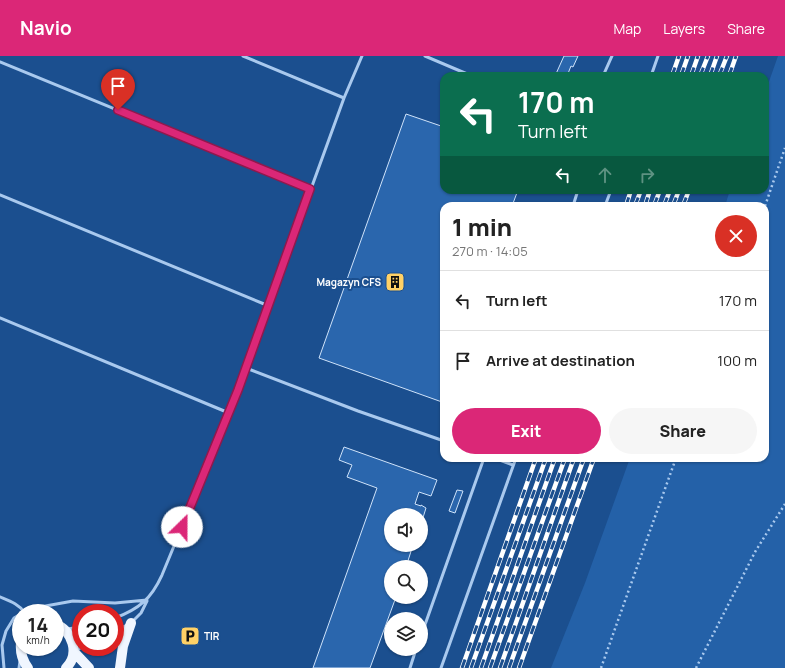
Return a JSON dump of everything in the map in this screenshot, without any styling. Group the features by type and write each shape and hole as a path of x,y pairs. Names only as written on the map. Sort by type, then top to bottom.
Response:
{"main road":[{"path":"120,668 123,646 131,623"},
{"path":"65,629 72,640"},
{"path":"21,656 23,662 28,668"},
{"path":"66,668 74,656"},
{"path":"82,656 89,668"}],"lane":[{"path":"243,56 344,98"},
{"path":"124,626 131,623 141,612 162,576 229,413 269,306 310,189 344,98 362,56"},
{"path":"425,56 463,72"},
{"path":"606,72 612,56"},
{"path":"652,72 658,56"},
{"path":"0,62 310,189"},
{"path":"0,195 269,306"},
{"path":"0,318 229,413"},
{"path":"246,368 371,416 440,440"},
{"path":"428,616 483,462"},
{"path":"441,668 513,464 507,462"},
{"path":"0,597 16,604"},
{"path":"52,604 73,600 115,603 147,600"},
{"path":"124,614 138,608 147,600"},
{"path":"4,668 2,653 3,638 12,621"},
{"path":"65,629 72,628"},
{"path":"19,668 21,656"},
{"path":"410,668 414,656"}],"path":[{"path":"766,202 785,148"},
{"path":"601,668 675,462"},
{"path":"696,668 755,552 785,504"}],"shaded area":[{"path":"778,56 785,56 785,668 551,668 585,583 629,462 769,462 769,202 726,202 729,194 769,194 769,82"}],"building":[{"path":"564,56 578,56 573,67 571,66 569,72 557,72"},
{"name":"Magazyn CFS","path":"406,114 440,126 440,194 516,194 514,202 440,202 440,401 319,358"},
{"path":"344,447 437,480 431,496 419,492 415,504 426,508 384,508 384,552 411,552 408,560 384,560 384,604 393,604 391,612 384,612 384,630 370,668 313,668 377,488 347,477 352,465 339,460"},
{"path":"457,490 463,491 455,513 449,511"}],"railway":[{"path":"673,72 679,56"},
{"path":"682,72 688,56"},
{"path":"692,72 698,56"},
{"path":"702,72 708,56"},
{"path":"711,72 717,56"},
{"path":"721,72 727,56"},
{"path":"730,72 736,56"},
{"path":"627,202 630,194"},
{"path":"636,202 640,194"},
{"path":"646,202 649,194"},
{"path":"656,202 658,194"},
{"path":"666,202 668,194"},
{"path":"674,202 678,194"},
{"path":"684,202 688,194"},
{"path":"462,668 535,462"},
{"path":"471,668 545,462"},
{"path":"481,668 554,462"},
{"path":"490,668 564,462"},
{"path":"500,668 573,462"},
{"path":"509,668 583,462"},
{"path":"519,668 593,462"}],"place":[{"name":"Magazyn CFS","path":"395,282"},
{"name":"TIR","path":"190,636"}],"route":[{"path":"118,110 310,189 238,390 182,527"}]}
